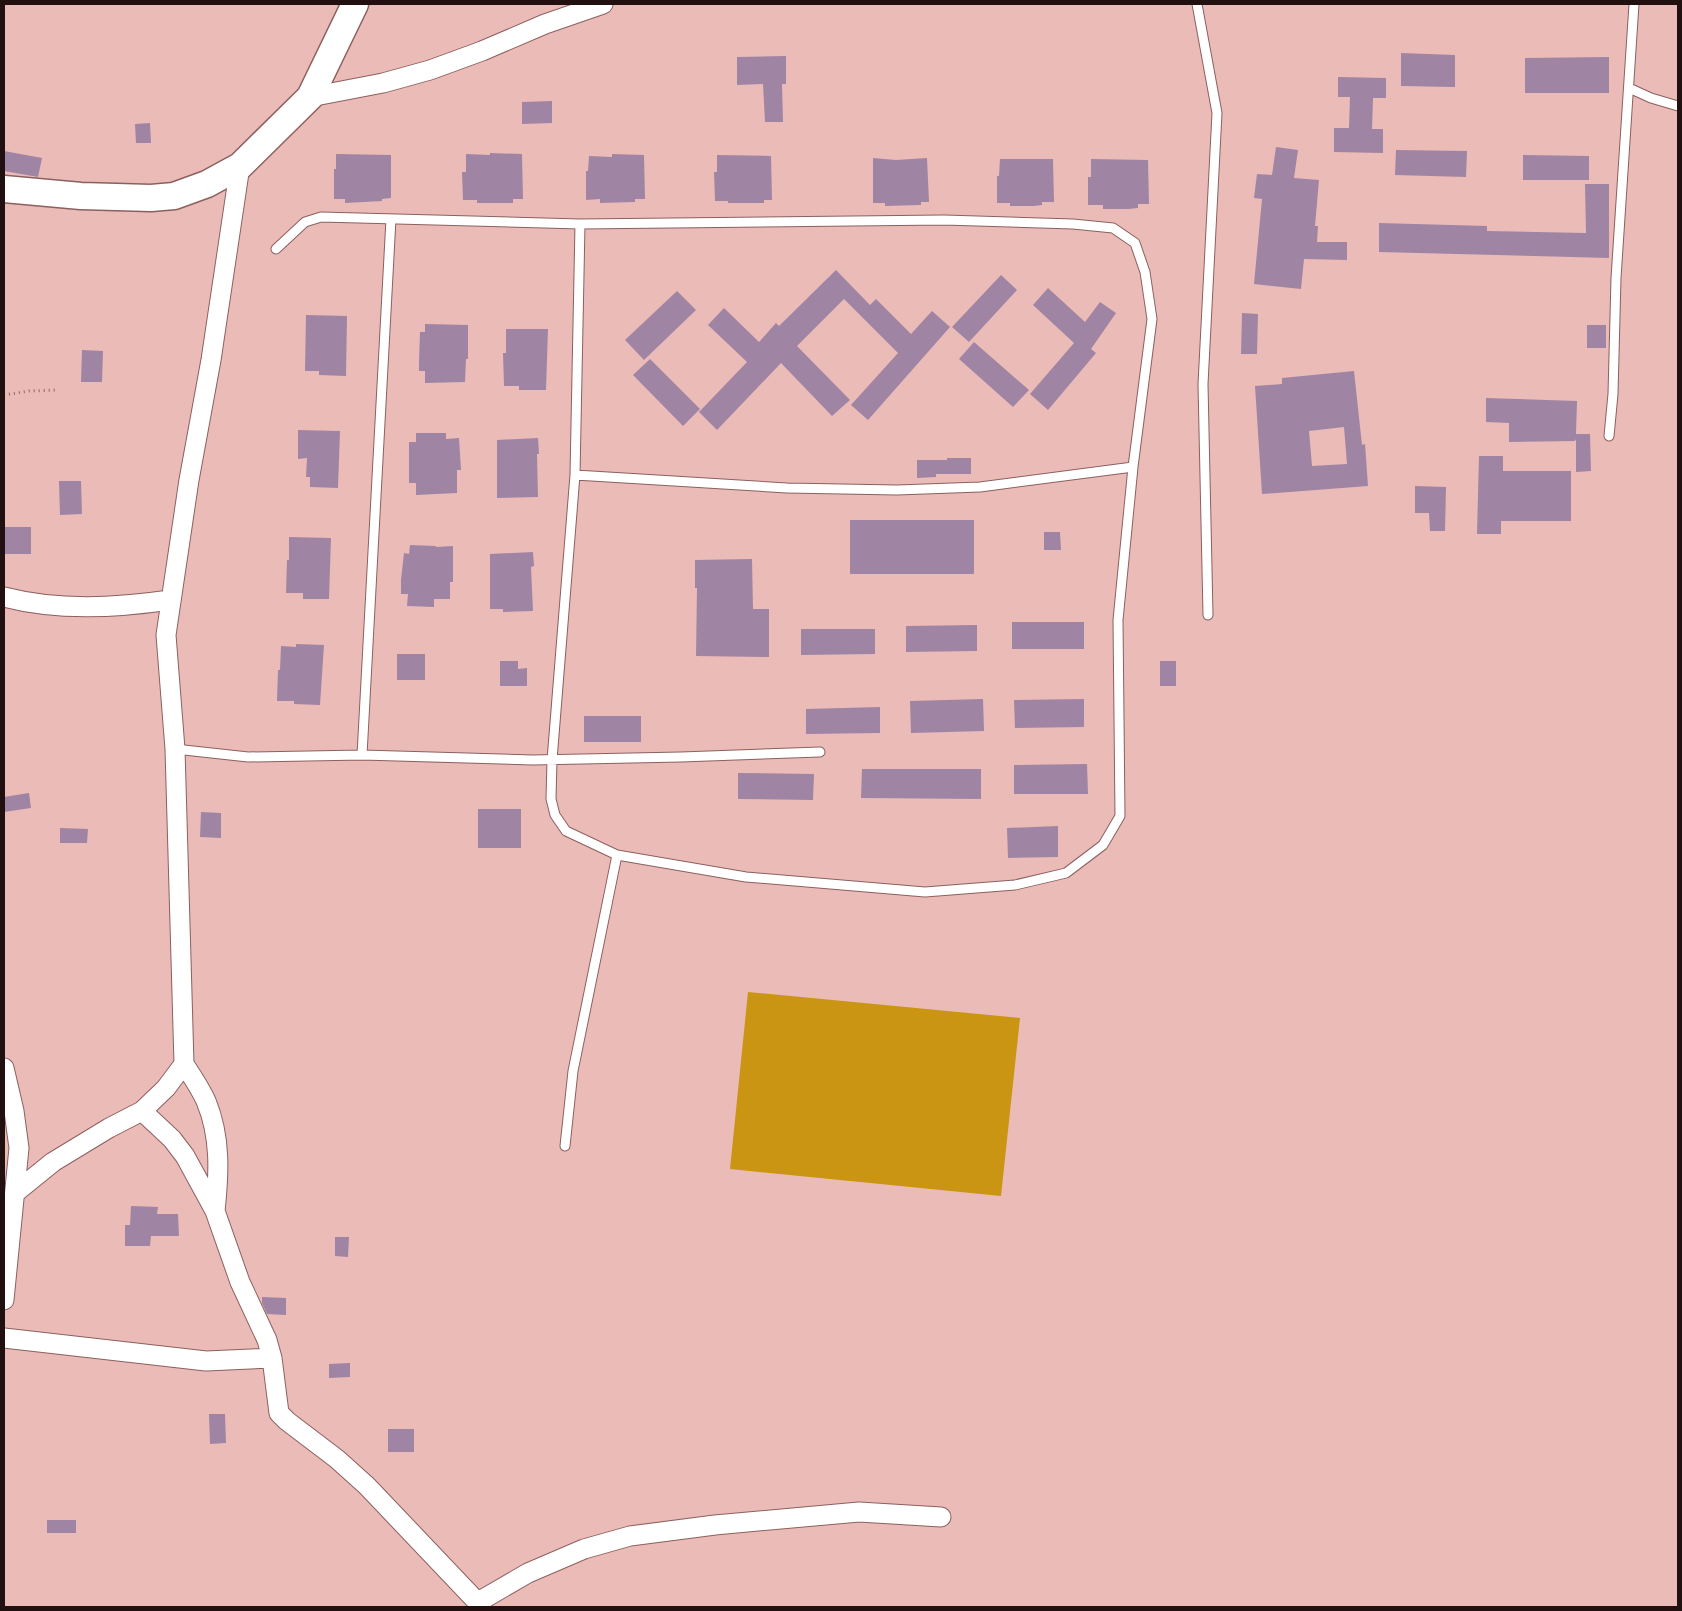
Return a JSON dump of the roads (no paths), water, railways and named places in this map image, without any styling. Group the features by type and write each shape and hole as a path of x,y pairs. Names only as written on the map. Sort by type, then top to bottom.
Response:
{"street":[{"path":"4,189 81,196 151,198 174,196 207,184 240,166 310,97 355,4"},
{"path":"310,97 383,83 430,70 482,51 545,24 603,4"},
{"path":"215,1212 219,1175 217,1141 206,1101 184,1064 175,749 166,635 189,480 211,360 240,166"},
{"path":"4,597 20,601 70,606 133,605 170,600"},
{"path":"16,1192 53,1162 109,1128 142,1111 166,1088 184,1064"},
{"path":"4,1068 20,1148 4,1300"},
{"path":"142,1111 172,1139 185,1156 215,1212 240,1282 267,1340 272,1358 279,1413 337,1459 367,1486 480,1605 536,1570 584,1549 630,1536 715,1525 859,1512 941,1517"},
{"path":"4,1338 206,1361 272,1358"}],"lane":[{"path":"1196,4 1217,113 1203,384 1208,615"},
{"path":"1609,436 1613,394 1616,278 1634,4"},
{"path":"1629,88 1651,98 1678,106"},
{"path":"276,249 305,222 321,217 580,224 944,220 1073,224 1114,228 1135,243 1145,272 1152,319 1132,467 1118,620 1120,816 1103,844 1066,872 1014,885 925,892 746,877 617,855 566,831 555,815 550,799 575,475 580,224"},
{"path":"362,756 391,219"},
{"path":"575,475 787,488 897,490 980,487 1132,467"},
{"path":"175,749 248,757 362,756 552,760 820,752"},
{"path":"565,1146 573,1070 617,855"}]}
